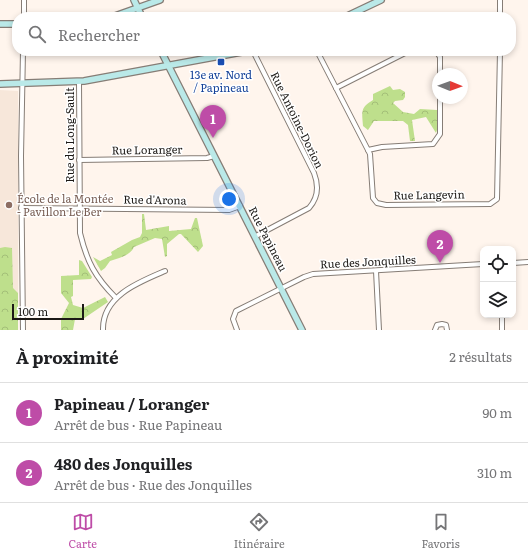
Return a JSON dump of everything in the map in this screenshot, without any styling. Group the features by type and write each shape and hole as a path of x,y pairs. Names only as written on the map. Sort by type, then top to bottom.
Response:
{"main road":[{"path":"134,0 140,12"},
{"path":"126,12 160,0"},
{"path":"356,12 381,0"},
{"path":"0,24 12,24"},
{"name":"Rue Papineau","path":"164,56 256,236 302,330"},
{"path":"0,84 79,82 221,56"}],"street":[{"path":"24,0 24,12"},
{"path":"500,0 500,12"},
{"path":"23,56 21,208 23,330"},
{"name":"Rue Antoine-Dorion","path":"256,56 314,173 317,185 316,196 309,208 256,236"},
{"name":"Rue Langevin","path":"320,56 368,150 372,165 373,198 377,203 494,202 498,195 500,56"},
{"path":"336,88 399,56"},
{"path":"439,56 440,68"},
{"name":"Rue du Long-Sault","path":"79,82 80,234 85,255 93,271 116,298"},
{"path":"368,150 382,147 433,144 440,134 440,104"},
{"name":"Rue Loranger","path":"79,160 206,158 214,156"},
{"name":"Rue d'Arona","path":"21,208 229,210 240,206"},
{"path":"516,263 528,262"},
{"name":"Rue des Jonquilles","path":"236,330 233,318 236,312 313,274 480,264"},
{"path":"103,330 106,312 116,298 138,283 165,271"},
{"path":"376,271 379,330"},
{"path":"502,318 502,330"},
{"path":"434,330 436,325 442,324 446,326 447,330"}],"shaded area":[{"name":"École de la Montée - Pavillon Le Ber","path":"0,90 18,91 18,330 0,330"}],"green space":[{"path":"390,86 393,90 400,89 405,92 405,97 403,100 395,101 393,103 403,112 414,114 420,109 437,110 436,133 426,117 412,120 415,141 410,141 408,125 403,121 374,121 368,130 363,126 363,110 366,105 373,100 373,94"},
{"path":"142,214 144,214 146,230 169,226 169,231 191,229 195,218 197,218 203,246 198,252 181,234 179,234 167,244 167,256 165,257 162,239 155,238 134,247 130,253 110,261 101,271 93,257 100,261 112,255 111,252 140,237 142,233"},
{"path":"0,248 12,248 13,288 18,293 18,330 0,330"},
{"path":"79,260 82,261 92,277 91,279 73,280 73,296 71,297 73,305 83,308 105,297 108,302 83,319 75,319 73,330 61,330 61,319 69,303 61,293 61,276 79,275"}],"place":[{"name":"13e av. Nord / Papineau","path":"221,62"},
{"name":"Papineau / Loranger","path":"213,138"},
{"name":"École de la Montée - Pavillon Le Ber","path":"9,205"},
{"name":"480 des Jonquilles","path":"440,263"}]}
